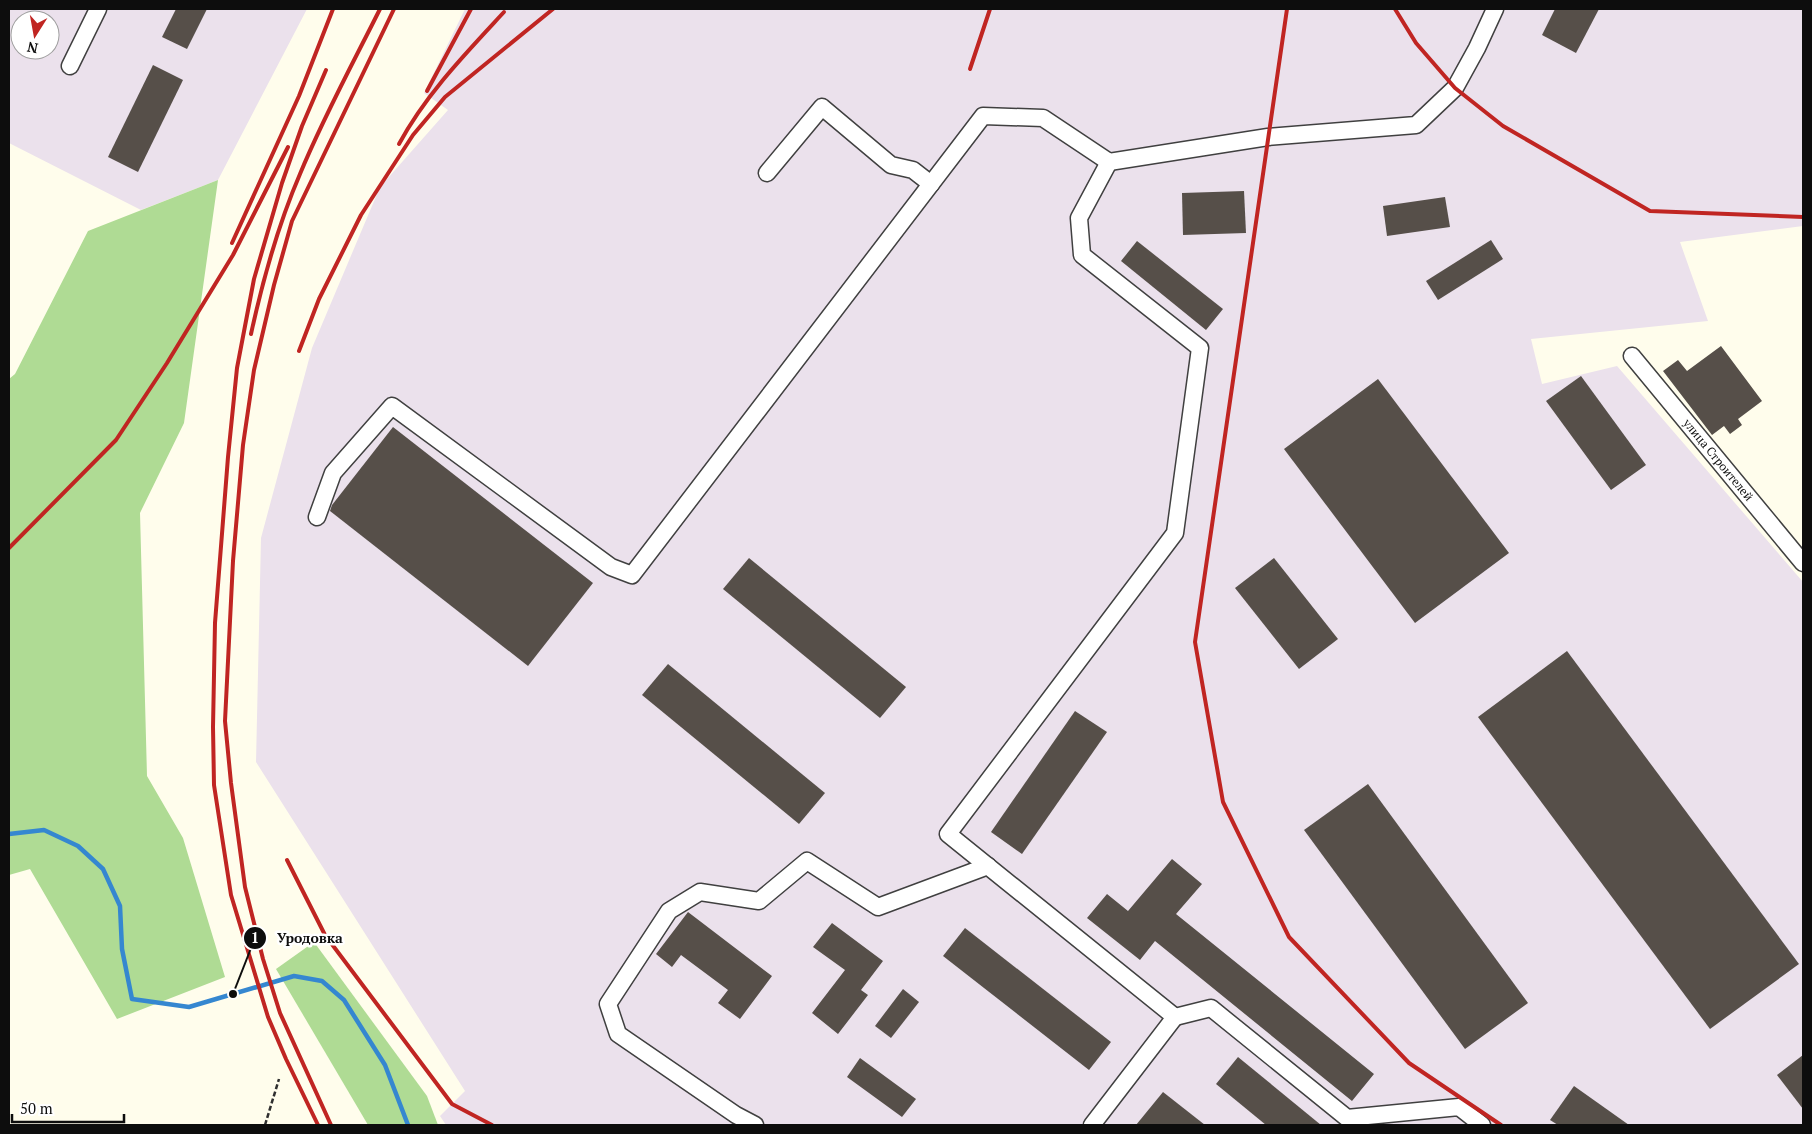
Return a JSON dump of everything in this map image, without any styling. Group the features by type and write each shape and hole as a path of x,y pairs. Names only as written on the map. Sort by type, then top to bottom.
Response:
{"street":[{"path":"70,66 98,9"},
{"path":"318,518 333,473 392,406 611,567 632,575 983,116 1043,118 1109,162 1268,137 1416,125 1455,88 1477,48 1495,9"},
{"path":"767,173 822,107 891,165 914,170 931,184"},
{"path":"1109,162 1079,218 1082,255 1200,348 1176,533 948,834 1175,1016"},
{"name":"улица Строителей","path":"1632,356 1803,563"},
{"path":"755,1125 736,1115 618,1034 608,1004 669,911 700,892 759,901 807,861 878,907 988,866"},
{"path":"1092,1125 1175,1016 1210,1008 1347,1118 1459,1107 1482,1125"}],"path":[{"path":"265,1125 279,1079"}],"shaded area":[{"path":"9,9 307,9 218,180 141,210 9,143"},
{"path":"465,9 1803,9 1803,226 1680,242 1708,321 1531,339 1542,384 1617,366 1803,582 1803,1125 446,1125 440,1116 465,1091 256,762 261,538 312,348 380,187 448,110 424,93"}],"green space":[{"path":"218,180 184,423 140,513 147,776 183,838 225,977 117,1019 30,869 9,875 9,379 15,374 88,231"},
{"path":"314,942 427,1096 438,1125 368,1125 276,969"}],"building":[{"path":"176,9 207,9 187,49 162,37"},
{"path":"1555,9 1599,9 1576,53 1542,35"},
{"path":"153,65 183,80 138,172 108,157"},
{"path":"1244,191 1246,233 1183,235 1182,193"},
{"path":"1445,197 1450,227 1387,236 1383,206"},
{"path":"1491,240 1503,259 1438,300 1426,281"},
{"path":"1137,241 1223,309 1206,330 1121,261"},
{"path":"1721,346 1762,401 1738,419 1742,425 1730,434 1724,426 1712,435 1663,371 1678,360 1687,371"},
{"path":"1581,376 1646,465 1611,490 1546,401"},
{"path":"1378,379 1509,553 1415,623 1284,449"},
{"path":"393,427 593,583 528,666 330,511 332,505"},
{"path":"749,558 906,687 880,718 723,589"},
{"path":"1274,558 1338,639 1299,669 1235,588"},
{"path":"1567,651 1799,964 1710,1029 1478,717"},
{"path":"668,664 825,793 799,824 642,695"},
{"path":"1075,711 1107,732 1022,854 991,832"},
{"path":"1368,784 1528,1003 1465,1049 1304,830"},
{"path":"1172,859 1202,884 1176,914 1374,1074 1352,1101 1155,941 1140,960 1087,918 1107,894 1128,911"},
{"path":"688,912 772,976 740,1019 718,1003 728,990 681,955 672,967 656,954"},
{"path":"832,923 883,961 861,990 868,995 838,1034 812,1013 845,970 813,947"},
{"path":"965,928 1111,1042 1089,1070 943,956"},
{"path":"903,989 919,1002 891,1038 875,1026"},
{"path":"1803,1055 1803,1109 1777,1075"},
{"path":"1238,1057 1321,1125 1266,1125 1216,1084"},
{"path":"860,1058 916,1099 902,1117 847,1077"},
{"path":"1574,1086 1629,1125 1558,1125 1550,1120"},
{"path":"1163,1092 1205,1125 1136,1125"}],"waterway":[{"path":"9,834 44,830 78,846 103,869 120,906 122,949 132,999 189,1007 294,976 322,981 344,1000 385,1065 408,1125"}],"railway":[{"path":"232,243 299,96 333,9"},
{"path":"251,334 272,252 292,193 328,111 380,9"},
{"path":"331,1125 280,1013 263,959 245,887 225,721 233,561 243,445 254,370 274,285 292,221 394,9"},
{"path":"427,91 471,9"},
{"path":"299,351 319,299 361,215 413,135 445,97 553,9"},
{"path":"970,69 990,9"},
{"path":"1287,9 1195,642 1223,802 1289,937 1409,1063 1501,1125"},
{"path":"1395,9 1416,43 1455,88 1503,126 1650,211 1803,217"},
{"path":"399,144 434,91 504,12"},
{"path":"318,1125 268,1017 231,895 214,785 213,727 215,623 237,368 254,279 282,183 302,126 326,70"},
{"path":"9,548 116,440 167,363 233,255 288,147"},
{"path":"287,860 325,935 452,1104 492,1125"}],"place":[{"name":"Уродовка","path":"233,994"}]}
